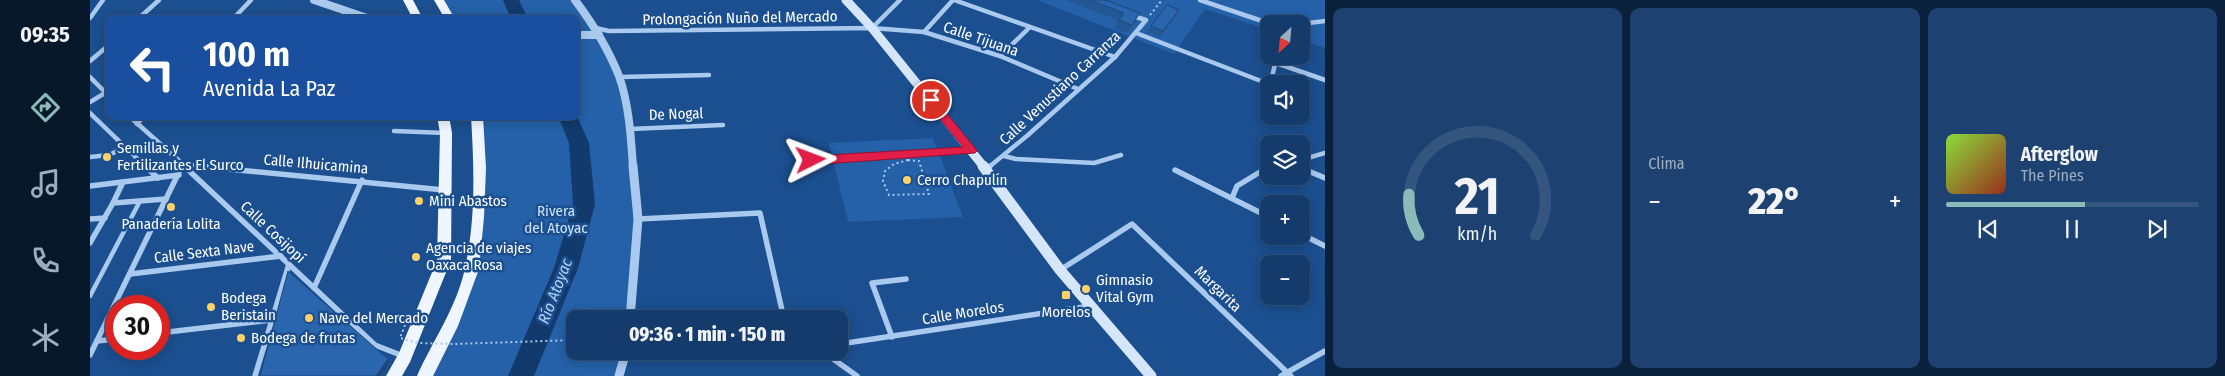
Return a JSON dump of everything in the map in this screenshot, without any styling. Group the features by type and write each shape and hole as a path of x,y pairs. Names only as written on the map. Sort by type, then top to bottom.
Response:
{"main road":[{"path":"408,0 416,15"},
{"path":"439,0 448,15"},
{"path":"846,0 872,28 986,169 1060,270 1151,376"},
{"path":"394,376 406,357 444,260 446,133 444,120"},
{"path":"425,376 451,326 472,269 478,217 480,168 477,120"}],"street":[{"path":"90,18 103,0"},
{"path":"142,15 159,0"},
{"path":"238,15 251,0"},
{"path":"314,0 358,15"},
{"path":"575,0 598,31 619,77 630,128 638,218 631,310"},
{"path":"872,28 900,0"},
{"path":"924,32 953,0 1115,57"},
{"path":"1200,0 1260,20"},
{"path":"1128,14 1146,20"},
{"name":"Calle Venustiano Carranza","path":"986,169 1004,156 1115,57 1146,20"},
{"path":"1310,23 1325,21"},
{"name":"Prolongación Nuño del Mercado","path":"598,31 872,28"},
{"name":"Calle Tijuana","path":"872,28 924,32 1000,56 1078,89"},
{"path":"1000,56 1029,28"},
{"path":"580,32 598,31"},
{"path":"1136,33 1254,80 1271,81 1275,65"},
{"path":"90,61 105,48"},
{"path":"1282,65 1325,80"},
{"path":"619,77 709,75"},
{"path":"90,77 105,93"},
{"path":"90,102 105,96"},
{"path":"90,113 158,178"},
{"name":"Calle Cosijopí","path":"133,120 183,164 375,345 406,357"},
{"path":"137,124 140,120"},
{"name":"De Nogal","path":"630,128 723,125"},
{"path":"394,131 446,133"},
{"path":"90,157 109,155 126,147"},
{"path":"811,160 971,151"},
{"path":"1310,157 1325,153"},
{"path":"1004,156 1016,159 1094,163 1121,155"},
{"path":"90,355 183,164"},
{"name":"Calle Ilhuicamina","path":"183,164 362,180 446,190"},
{"path":"1175,170 1260,212"},
{"path":"1232,198 1238,186 1260,172"},
{"path":"1310,172 1325,178"},
{"path":"90,186 178,175"},
{"path":"314,288 362,180"},
{"path":"90,243 123,182"},
{"path":"113,203 166,199"},
{"path":"638,218 760,213 782,310"},
{"path":"90,219 105,218"},
{"name":"Margarita","path":"1060,270 1132,224 1287,375"},
{"path":"1310,238 1325,246"},
{"name":"Calle Sexta Nave","path":"130,274 281,256"},
{"path":"255,376 289,264"},
{"path":"892,337 872,283 906,279"},
{"name":"Calle Morelos","path":"848,343 1090,306"},
{"path":"170,333 271,320"},
{"path":"97,341 105,340"},
{"path":"1287,375 1325,351"},
{"path":"619,376 623,360"},
{"path":"835,360 857,376"}],"lane":[{"path":"90,296 140,201"}],"path":[{"path":"1146,20 1162,0"},
{"path":"908,160 919,161 929,194 889,195 882,180 884,172 890,165 908,160"},
{"path":"405,325 400,338 418,343 454,344 566,340"}],"green space":[{"name":"Rivera del Atoyac","path":"438,0 574,0 619,77 630,129 638,219 631,310 566,310 566,360 623,360 617,376 423,376 472,269 477,120 580,120 580,15 447,15"},
{"path":"1037,0 1325,0 1325,48 1310,43 1310,15 1260,15 1260,27 1205,9 1174,54"},
{"path":"933,138 963,217 848,222 829,143"}],"building":[{"path":"1090,0 1105,0 1140,13 1132,25 1119,20 1124,13"},
{"path":"1167,5 1179,10 1163,31 1151,26"},
{"name":"Nave del Mercado","path":"288,271 388,359 376,376 260,376"}],"waterway":[{"name":"Río Atoyac","path":"511,0 518,15"},
{"name":"Río Atoyac","path":"521,376 566,268 584,204 579,143 570,120"}],"place":[{"name":"Semillas y Fertilizantes El Surco","path":"107,157"},
{"name":"Cerro Chapulín","path":"907,180"},
{"name":"Mini Abastos","path":"419,201"},
{"name":"Panadería Lolita","path":"171,207"},
{"name":"Agencia de viajes Oaxaca Rosa","path":"416,257"},
{"name":"Gimnasio Vital Gym","path":"1086,289"},
{"name":"Morelos","path":"1066,295"},
{"name":"Bodega Beristain","path":"211,307"},
{"name":"Nave del Mercado","path":"309,318"},
{"name":"Bodega de frutas","path":"241,338"}],"route":[{"path":"811,160 971,151 931,100"}]}
